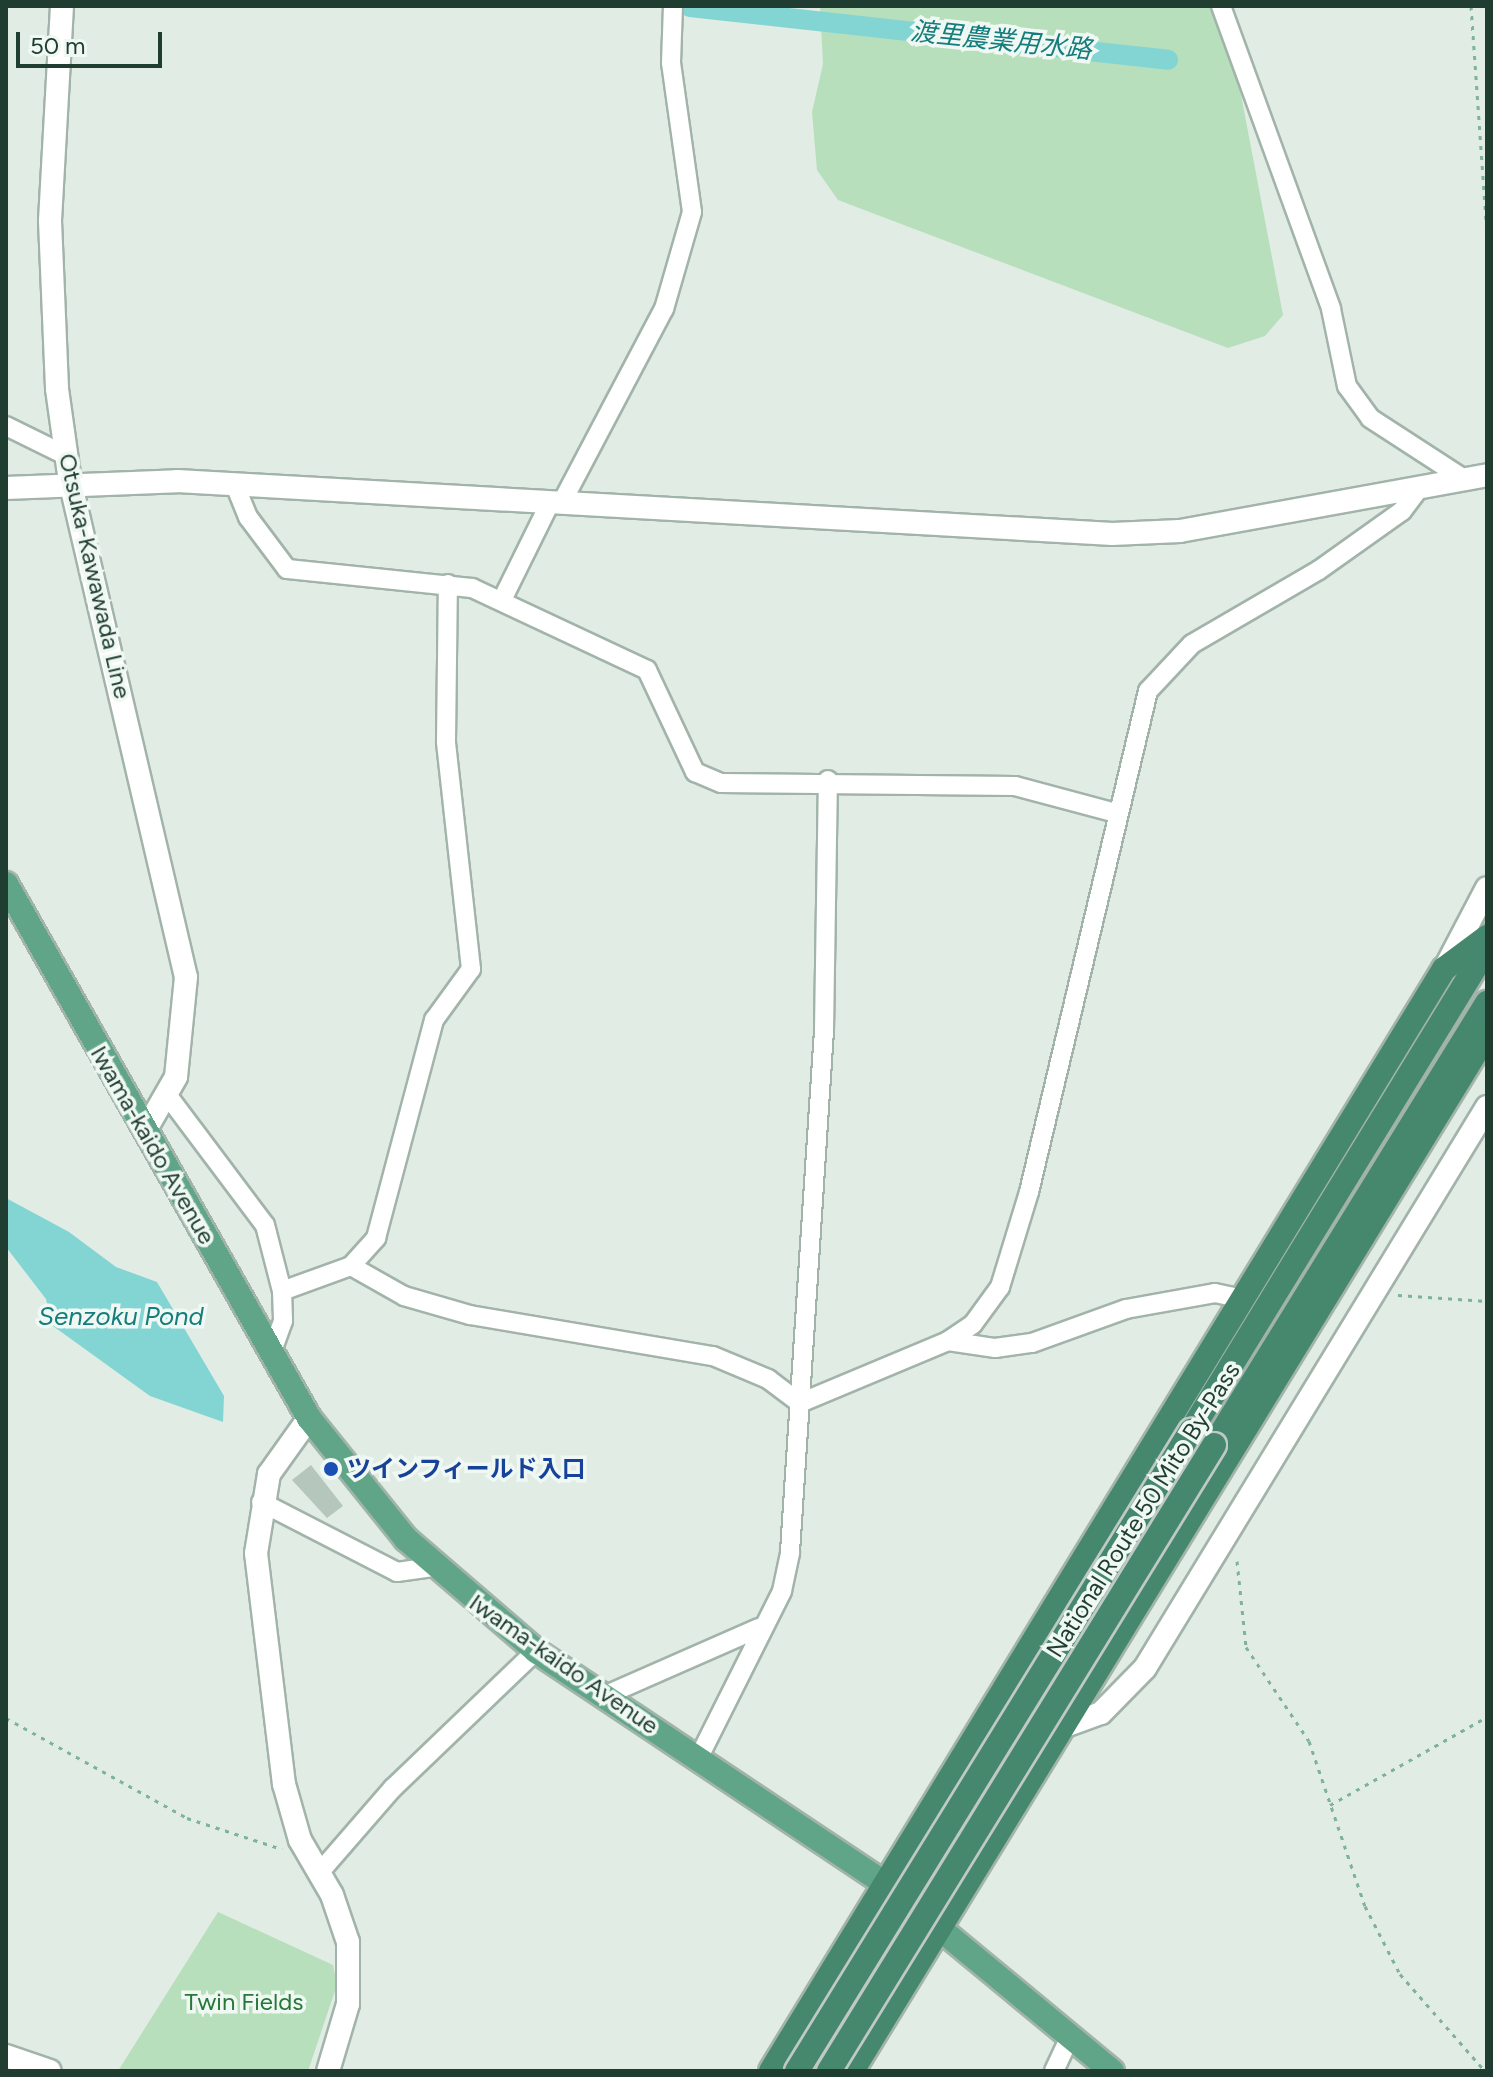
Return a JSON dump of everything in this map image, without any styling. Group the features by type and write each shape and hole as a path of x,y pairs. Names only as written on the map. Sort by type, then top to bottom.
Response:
{"highway":[{"path":"771,2071 1444,969 1487,937"},
{"name":"National Route 50 Mito By-Pass","path":"797,2071 1487,948"},
{"name":"National Route 50 Mito By-Pass","path":"829,2071 1487,1003"},
{"path":"852,2071 1068,1725 1487,1034"}],"main road":[{"name":"Iwama-kaido Avenue","path":"6,884 309,1418 433,1567 536,1651 887,1885 1112,2071"}],"street":[{"name":"Otsuka-Kawawada Line","path":"62,6 50,274 70,481 182,953 186,1012 168,1096 145,1131"},
{"path":"502,600 664,309 692,212 671,63 673,6"},
{"path":"1221,6 1331,309 1356,402 1421,456 1464,479"},
{"path":"6,426 67,456"},
{"path":"6,488 70,481 235,485 1112,534 1180,531 1487,475"},
{"path":"235,485 248,517 287,569 313,576 448,584 502,600 647,670 695,772 721,783 828,780 1015,786 1116,813"},
{"path":"800,1403 948,1341 989,1305 1014,1252 1116,813 1148,691 1163,671 1192,644 1355,545 1402,511 1420,487"},
{"path":"282,1291 351,1266 376,1238 434,1020 471,969 446,741 448,584"},
{"path":"699,1757 759,1628 782,1591 790,1552 824,1030 828,780"},
{"path":"1444,969 1487,888"},
{"path":"168,1096 256,1207 282,1291 283,1321 271,1354"},
{"path":"1068,1725 1101,1713 1145,1668 1487,1107"},
{"path":"351,1266 404,1296 470,1315 713,1356 768,1379 800,1403"},
{"path":"948,1341 1020,1345 1126,1309 1215,1293 1244,1299"},
{"path":"309,1418 279,1455 261,1502 256,1553 267,1676 300,1840 339,1911 351,1979 328,2071"},
{"path":"261,1502 397,1572 433,1567"},
{"path":"604,1696 759,1628"},
{"path":"319,1873 393,1788 536,1651"},
{"path":"1054,2071 1071,2035"},
{"path":"6,2056 50,2071"}],"path":[{"path":"1471,6 1487,232"},
{"path":"1375,1291 1487,1301"},
{"path":"1230,1532 1246,1647 1309,1741 1365,1906 1400,1974 1485,2071"},
{"path":"1330,1805 1487,1717"},
{"path":"6,1718 234,1838 284,1849 300,1840"}],"green space":[{"path":"820,6 1224,6 1283,315 1265,336 1228,348 838,200 817,170 812,112 823,64"},
{"name":"Twin Fields","path":"218,1912 333,1965 337,1985 308,2071 118,2071"}],"water":[{"name":"Senzoku Pond","path":"6,1198 69,1232 116,1267 157,1282 224,1396 223,1422 150,1396 53,1326 46,1299 6,1247"}],"building":[{"path":"311,1465 343,1506 327,1518 292,1480"}],"waterway":[{"name":"渡里農業用水路","path":"690,7 1168,60"}],"place":[{"name":"ツインフィールド入口","path":"331,1469"}]}
